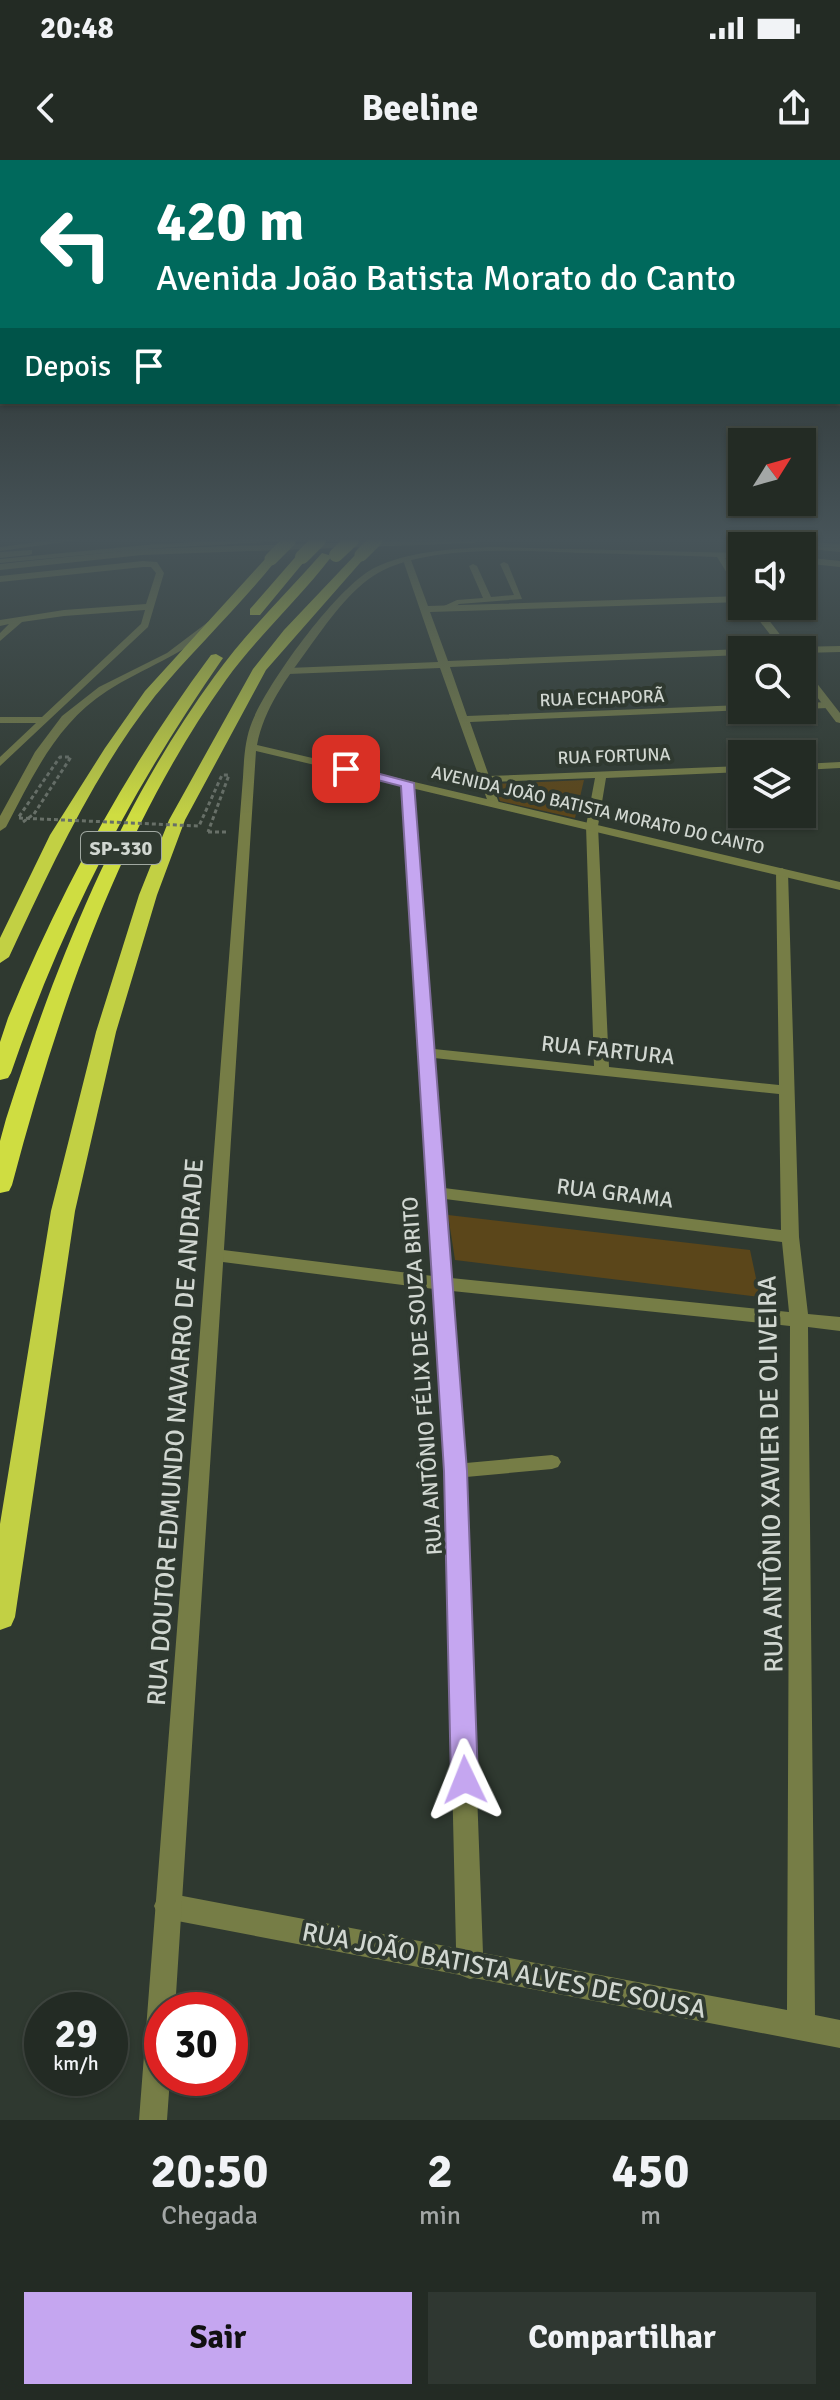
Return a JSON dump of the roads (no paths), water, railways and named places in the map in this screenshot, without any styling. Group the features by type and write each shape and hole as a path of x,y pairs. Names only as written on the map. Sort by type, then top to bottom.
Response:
{"highway":[{"path":"0,957 58,835 105,758 150,694 204,631"},
{"name":"SP-330","path":"0,1073 18,1017 109,818 200,679 240,631"},
{"name":"SP-330","path":"0,1185 16,1122 54,1011 87,924 134,818 219,680 258,631"},
{"path":"0,1617 63,1211 106,1032 148,895 177,820 260,669 290,631"}],"street":[{"path":"0,763 138,631"},
{"path":"0,827 40,752 66,718 103,689 170,655 201,631"},
{"name":"RUA DOUTOR EDMUNDO NAVARRO DE ANDRADE","path":"153,2120 253,747 256,726 267,701 319,631"},
{"path":"432,631 488,779 493,803"},
{"path":"816,650 840,649"},
{"path":"288,671 728,653"},
{"path":"816,689 840,720"},
{"path":"816,705 828,705"},
{"name":"RUA ECHAPORÃ","path":"464,719 728,709"},
{"path":"0,720 42,720"},
{"name":"AVENIDA JOÃO BATISTA MORATO DO CANTO","path":"253,747 840,886"},
{"path":"816,766 840,765"},
{"name":"RUA FORTUNA","path":"488,779 728,770"},
{"path":"601,775 592,826 602,1071"},
{"name":"RUA ANTÔNIO FÉLIX DE SOUZA BRITO","path":"408,783 455,1471 470,1966"},
{"name":"RUA ANTÔNIO XAVIER DE OLIVEIRA","path":"782,872 790,1237 799,1319 801,2028"},
{"name":"RUA FARTURA","path":"425,1053 786,1090"},
{"name":"RUA GRAMA","path":"434,1192 790,1237"},
{"path":"215,1255 443,1284 840,1324"},
{"name":"RUA JOÃO BATISTA ALVES DE SOUSA","path":"167,1906 840,2034"}],"lane":[{"path":"455,1471 552,1462"}]}
